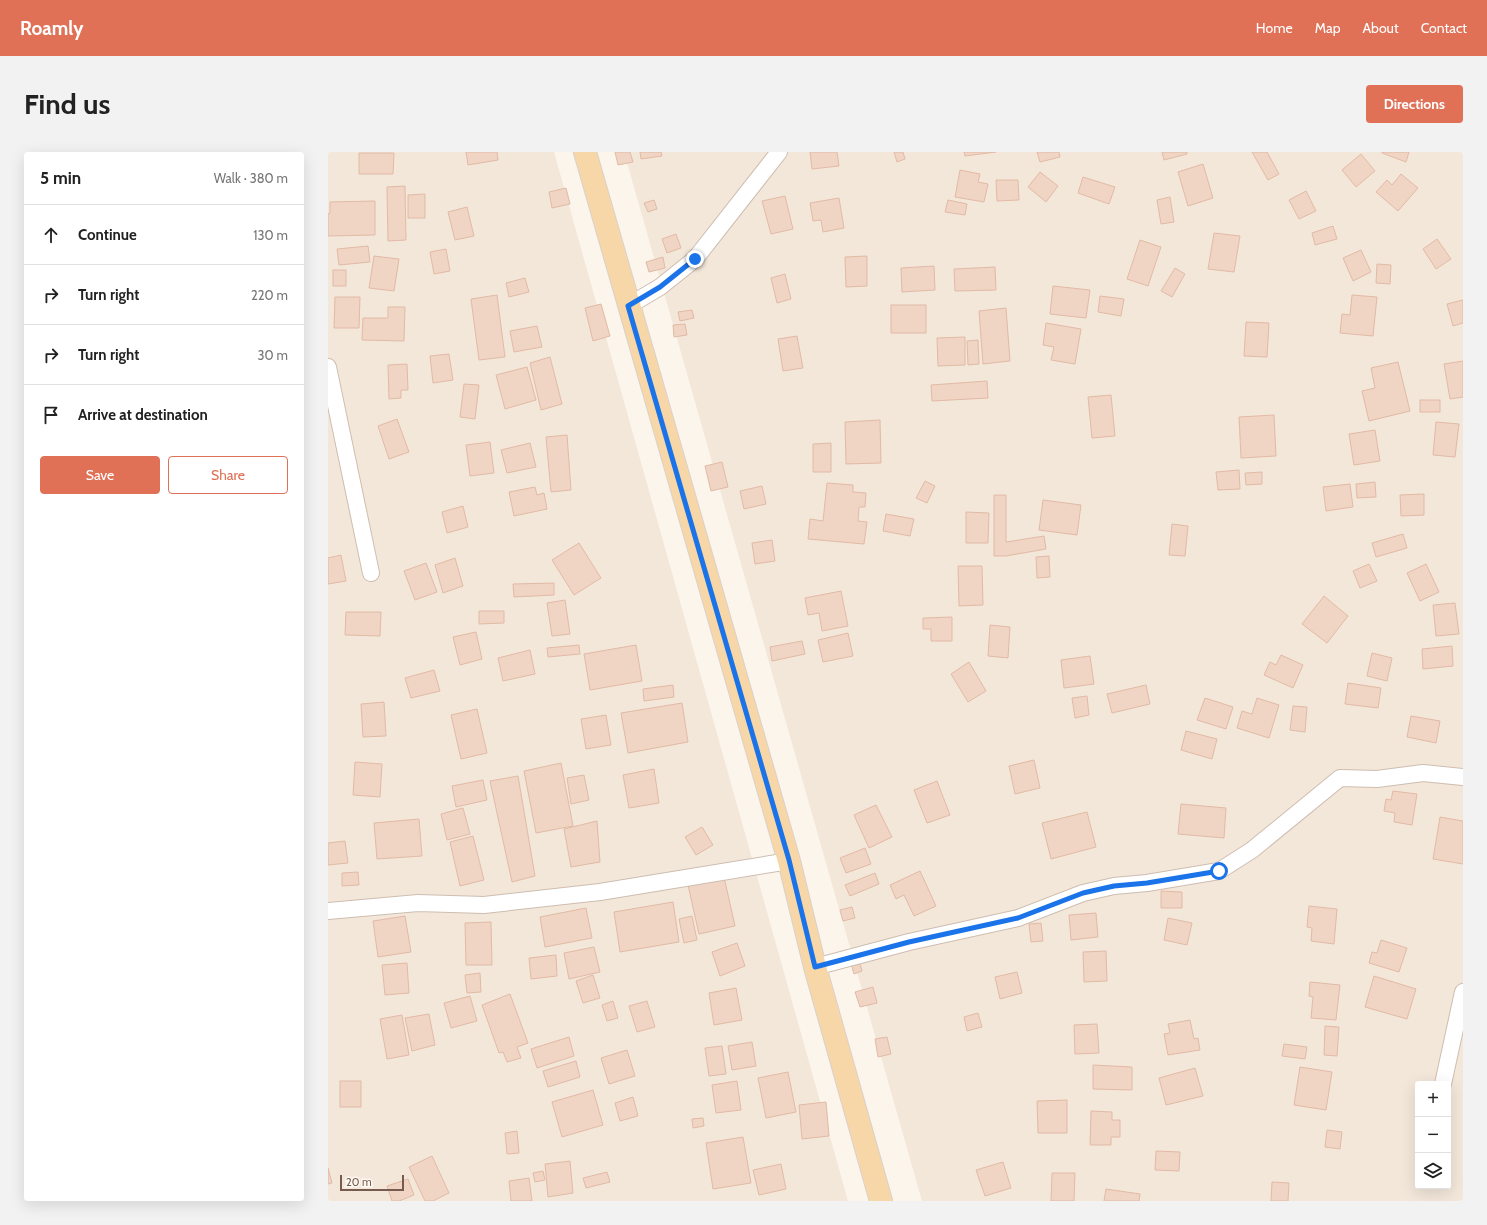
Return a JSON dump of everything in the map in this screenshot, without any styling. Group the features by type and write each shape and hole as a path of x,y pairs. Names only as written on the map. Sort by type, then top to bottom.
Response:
{"main road":[{"path":"585,152 628,306 789,860 815,967 881,1201"}],"street":[{"path":"628,306 660,287 695,259 779,152"},
{"path":"328,367 371,572"},
{"path":"815,967 909,942 1018,918 1083,893 1114,886 1147,883 1219,871 1252,850 1340,778 1377,779 1423,773 1463,777"},
{"path":"328,911 418,903 492,904 600,892 789,860"},
{"path":"1444,1081 1463,992"}],"shaded area":[{"path":"328,152 554,152 848,1201 328,1201"},
{"path":"624,152 1463,152 1463,1201 922,1201"}],"building":[{"path":"466,152 497,152 498,160 468,165"},
{"path":"615,152 630,152 633,162 618,165"},
{"path":"640,152 661,152 662,156 641,159"},
{"path":"810,152 837,152 839,166 812,169"},
{"path":"894,152 903,152 905,159 897,162"},
{"path":"964,152 996,152 965,156"},
{"path":"1037,152 1059,152 1060,157 1040,162"},
{"path":"1162,152 1187,152 1187,154 1164,160"},
{"path":"1252,152 1267,152 1279,174 1268,180"},
{"path":"1382,152 1409,152 1406,162"},
{"path":"359,153 394,153 393,174 359,174"},
{"path":"1361,154 1375,171 1356,187 1342,170"},
{"path":"1203,164 1213,198 1188,206 1178,172"},
{"path":"960,170 980,174 978,182 988,184 984,202 955,197"},
{"path":"1040,172 1058,186 1046,202 1028,187"},
{"path":"1401,174 1418,188 1398,211 1376,192 1387,180 1392,185"},
{"path":"1083,177 1115,187 1109,204 1078,193"},
{"path":"996,180 1018,180 1019,200 997,201"},
{"path":"405,186 406,240 388,241 387,187"},
{"path":"566,188 570,204 552,208 549,192"},
{"path":"1306,191 1316,211 1299,219 1289,200"},
{"path":"425,194 425,218 408,218 408,195"},
{"path":"785,196 793,229 771,234 762,201"},
{"path":"1170,197 1174,222 1161,224 1157,200"},
{"path":"839,198 844,228 823,232 821,220 813,221 810,203"},
{"path":"654,200 657,209 648,212 644,203"},
{"path":"948,200 967,204 965,215 945,212"},
{"path":"375,201 375,235 328,236 328,214 330,213 330,202"},
{"path":"467,207 474,236 455,240 448,212"},
{"path":"1333,226 1337,239 1315,245 1312,233"},
{"path":"1214,233 1240,236 1234,272 1208,269"},
{"path":"676,234 681,248 667,253 662,239"},
{"path":"1437,239 1451,259 1436,269 1423,249"},
{"path":"1140,240 1161,247 1148,286 1127,279"},
{"path":"368,246 370,262 339,265 337,249"},
{"path":"446,249 450,271 434,274 430,252"},
{"path":"1361,250 1371,272 1353,281 1343,258"},
{"path":"374,256 399,259 394,291 369,288"},
{"path":"867,256 867,286 846,287 845,257"},
{"path":"663,257 665,268 649,272 646,262"},
{"path":"1377,264 1391,265 1390,284 1376,283"},
{"path":"934,266 935,290 902,292 901,268"},
{"path":"995,267 996,290 955,291 954,269"},
{"path":"1175,268 1185,274 1172,297 1161,291"},
{"path":"333,270 346,270 346,286 333,286"},
{"path":"785,274 791,299 777,303 771,278"},
{"path":"525,278 529,292 509,297 506,283"},
{"path":"1053,286 1090,290 1086,318 1050,314"},
{"path":"497,295 505,357 479,360 471,299"},
{"path":"1352,295 1377,297 1373,336 1340,333 1342,314 1350,315"},
{"path":"1100,296 1124,299 1121,316 1098,312"},
{"path":"335,297 360,297 359,328 334,328"},
{"path":"1463,300 1463,323 1453,326 1447,304"},
{"path":"601,304 610,336 593,341 585,308"},
{"path":"891,305 926,305 926,333 891,333"},
{"path":"388,307 405,307 404,341 362,340 363,318 388,318"},
{"path":"1006,308 1010,361 983,364 979,311"},
{"path":"692,310 694,318 680,321 678,312"},
{"path":"1246,322 1269,323 1267,357 1244,356"},
{"path":"1046,323 1081,329 1075,364 1051,360 1054,347 1043,345"},
{"path":"685,324 687,335 674,337 673,325"},
{"path":"537,326 542,347 514,352 510,331"},
{"path":"797,336 803,368 783,371 778,339"},
{"path":"965,337 965,365 938,366 937,338"},
{"path":"978,340 979,364 968,365 967,341"},
{"path":"449,354 453,380 433,383 430,356"},
{"path":"550,357 562,404 541,410 530,363"},
{"path":"1463,361 1463,397 1450,399 1444,364"},
{"path":"1398,362 1410,411 1369,421 1362,391 1375,388 1371,368"},
{"path":"407,364 408,390 401,390 401,398 389,399 388,365"},
{"path":"527,367 536,400 505,409 496,375"},
{"path":"987,381 988,398 932,401 931,385"},
{"path":"464,384 479,385 475,419 460,417"},
{"path":"1111,395 1115,436 1092,438 1088,397"},
{"path":"1420,400 1440,400 1440,412 1420,412"},
{"path":"1274,415 1276,456 1241,458 1239,417"},
{"path":"397,419 409,452 389,459 378,426"},
{"path":"880,420 881,463 846,464 845,422"},
{"path":"1436,422 1459,424 1455,457 1433,455"},
{"path":"1375,430 1380,461 1354,465 1349,434"},
{"path":"567,435 571,490 551,492 546,437"},
{"path":"490,442 494,473 470,476 466,445"},
{"path":"530,443 536,467 507,473 501,450"},
{"path":"831,443 831,472 813,472 813,444"},
{"path":"722,462 728,487 711,491 705,466"},
{"path":"1239,470 1240,489 1218,490 1216,472"},
{"path":"1262,472 1262,484 1246,485 1245,473"},
{"path":"925,481 935,486 927,503 916,498"},
{"path":"1375,482 1376,497 1357,498 1356,484"},
{"path":"827,483 853,485 853,492 866,493 865,507 859,507 858,521 867,522 864,544 808,539 810,519 823,521"},
{"path":"1350,484 1353,507 1326,511 1323,487"},
{"path":"762,486 766,504 744,509 740,491"},
{"path":"535,487 537,495 544,493 547,509 514,516 509,492"},
{"path":"1424,494 1424,515 1401,516 1400,495"},
{"path":"994,495 1006,495 1006,542 1044,536 1046,549 1006,556 994,556"},
{"path":"1043,500 1081,505 1077,535 1039,530"},
{"path":"463,506 468,527 447,533 442,512"},
{"path":"966,512 989,513 988,543 966,543"},
{"path":"886,514 914,519 910,536 883,531"},
{"path":"1172,524 1188,526 1185,556 1169,555"},
{"path":"1403,534 1407,548 1376,557 1372,543"},
{"path":"772,540 775,561 755,564 752,543"},
{"path":"579,543 601,578 574,595 552,560"},
{"path":"341,555 346,581 328,584 328,558"},
{"path":"1049,556 1050,577 1037,578 1036,557"},
{"path":"455,558 463,586 443,593 435,565"},
{"path":"426,563 437,592 415,600 404,571"},
{"path":"1369,564 1377,581 1360,588 1353,571"},
{"path":"1426,564 1439,592 1420,601 1407,573"},
{"path":"958,566 982,566 983,605 959,606"},
{"path":"554,583 554,595 514,597 513,584"},
{"path":"841,591 848,626 822,631 819,613 808,615 805,598"},
{"path":"1324,596 1348,616 1327,643 1302,624"},
{"path":"565,600 570,634 552,636 547,603"},
{"path":"1455,603 1459,634 1436,636 1433,605"},
{"path":"479,611 504,611 504,623 479,624"},
{"path":"346,612 381,612 380,636 345,635"},
{"path":"952,617 952,641 931,641 931,629 923,629 923,618"},
{"path":"990,625 1010,627 1008,658 988,656"},
{"path":"476,632 482,659 460,665 453,637"},
{"path":"848,633 853,656 823,662 818,640"},
{"path":"802,641 805,654 772,661 770,647"},
{"path":"579,645 580,654 548,657 547,648"},
{"path":"636,645 642,681 590,690 584,654"},
{"path":"1452,646 1453,666 1423,669 1422,649"},
{"path":"530,650 535,674 503,681 498,658"},
{"path":"1372,653 1392,658 1387,681 1367,676"},
{"path":"1281,655 1303,665 1293,688 1264,675 1270,662 1276,665"},
{"path":"1090,656 1094,684 1064,688 1061,660"},
{"path":"969,662 986,691 968,702 951,674"},
{"path":"434,670 440,691 411,698 405,678"},
{"path":"1348,683 1381,688 1378,708 1345,704"},
{"path":"673,685 674,697 644,701 643,689"},
{"path":"1146,685 1150,704 1112,713 1107,694"},
{"path":"1087,696 1089,715 1075,718 1072,698"},
{"path":"1205,698 1233,707 1226,729 1197,720"},
{"path":"1257,698 1279,705 1269,738 1237,728 1242,711 1252,714"},
{"path":"384,702 386,736 363,737 361,704"},
{"path":"682,703 688,742 628,753 621,713"},
{"path":"1293,706 1307,707 1305,732 1290,730"},
{"path":"477,709 487,753 461,759 451,715"},
{"path":"606,715 611,745 586,749 581,719"},
{"path":"1411,716 1440,721 1436,743 1407,737"},
{"path":"1186,731 1217,739 1212,759 1181,750"},
{"path":"1034,760 1040,788 1015,794 1009,766"},
{"path":"355,762 382,764 380,797 353,795"},
{"path":"561,763 573,826 536,833 524,771"},
{"path":"654,769 659,803 629,808 623,775"},
{"path":"584,775 589,800 571,804 567,778"},
{"path":"518,776 535,876 512,882 490,781"},
{"path":"483,780 487,800 456,807 452,786"},
{"path":"937,781 950,815 927,823 914,790"},
{"path":"1393,791 1417,794 1412,825 1394,822 1395,813 1384,811 1386,799 1391,800"},
{"path":"1181,804 1226,808 1224,838 1178,834"},
{"path":"876,805 892,837 869,848 854,815"},
{"path":"463,808 470,834 447,840 441,814"},
{"path":"1087,812 1096,847 1051,859 1042,823"},
{"path":"1440,817 1463,821 1463,864 1433,859"},
{"path":"419,819 422,856 377,859 374,823"},
{"path":"597,821 600,862 571,867 564,829"},
{"path":"702,827 713,845 696,855 685,837"},
{"path":"473,836 484,880 460,886 450,842"},
{"path":"345,841 348,863 328,865 328,843"},
{"path":"865,848 871,864 846,873 840,858"},
{"path":"920,871 936,906 914,916 904,895 896,899 890,885"},
{"path":"358,872 359,885 342,886 342,873"},
{"path":"875,873 879,884 850,896 845,885"},
{"path":"724,877 735,926 699,934 688,885"},
{"path":"1161,891 1182,892 1182,908 1161,908"},
{"path":"673,902 679,942 620,952 614,912"},
{"path":"1309,906 1337,909 1334,944 1311,941 1312,928 1307,927"},
{"path":"852,907 855,918 843,921 840,910"},
{"path":"586,908 592,938 545,947 540,917"},
{"path":"1096,913 1098,937 1071,940 1069,915"},
{"path":"405,916 411,952 378,957 373,921"},
{"path":"692,916 697,940 684,943 679,919"},
{"path":"1168,918 1192,923 1187,945 1164,940"},
{"path":"491,922 492,965 466,965 465,923"},
{"path":"1041,923 1043,941 1031,942 1029,924"},
{"path":"1381,940 1407,948 1399,972 1369,963 1372,952 1377,953"},
{"path":"737,943 745,966 720,976 712,952"},
{"path":"594,947 600,972 569,979 564,953"},
{"path":"1106,951 1107,981 1084,982 1083,952"},
{"path":"556,955 557,976 531,979 529,958"},
{"path":"858,957 862,971 854,974 850,960"},
{"path":"407,963 409,993 385,995 382,965"},
{"path":"1017,972 1022,993 1000,999 995,977"},
{"path":"480,973 481,992 467,993 465,975"},
{"path":"593,975 600,998 583,1003 576,981"},
{"path":"1374,976 1416,989 1407,1019 1365,1007"},
{"path":"1310,982 1340,985 1336,1020 1311,1018 1313,997 1309,996"},
{"path":"873,987 877,1003 860,1007 855,992"},
{"path":"736,988 742,1020 714,1025 709,993"},
{"path":"510,994 528,1043 517,1047 521,1058 507,1062 503,1052 499,1053 482,1005"},
{"path":"470,996 477,1021 451,1028 444,1003"},
{"path":"613,1001 618,1018 607,1021 602,1005"},
{"path":"647,1001 655,1027 637,1032 629,1006"},
{"path":"978,1013 982,1027 967,1031 964,1017"},
{"path":"429,1014 435,1045 412,1051 405,1018"},
{"path":"402,1015 409,1055 387,1059 380,1019"},
{"path":"1190,1020 1194,1039 1198,1038 1200,1050 1168,1055 1164,1034 1170,1033 1168,1024"},
{"path":"1097,1024 1099,1053 1075,1054 1074,1025"},
{"path":"1325,1026 1339,1027 1337,1056 1324,1055"},
{"path":"569,1037 574,1056 537,1068 531,1049"},
{"path":"887,1037 891,1054 878,1057 875,1039"},
{"path":"752,1042 756,1066 732,1070 728,1046"},
{"path":"1284,1044 1307,1047 1305,1059 1282,1056"},
{"path":"722,1046 726,1074 709,1076 705,1048"},
{"path":"627,1050 635,1076 609,1084 601,1058"},
{"path":"576,1061 580,1077 548,1087 543,1071"},
{"path":"1093,1065 1132,1067 1132,1090 1093,1089"},
{"path":"1300,1067 1332,1072 1326,1110 1294,1105"},
{"path":"1195,1068 1203,1096 1166,1105 1159,1078"},
{"path":"788,1072 796,1112 766,1118 758,1078"},
{"path":"340,1081 361,1081 361,1107 340,1107"},
{"path":"737,1081 741,1110 716,1113 712,1085"},
{"path":"593,1090 603,1125 562,1137 552,1102"},
{"path":"633,1097 638,1116 620,1121 615,1103"},
{"path":"1067,1100 1067,1133 1038,1133 1037,1101"},
{"path":"826,1102 829,1136 802,1139 799,1105"},
{"path":"1091,1111 1112,1112 1112,1120 1120,1120 1120,1137 1111,1137 1111,1145 1090,1145"},
{"path":"703,1118 704,1126 693,1128 692,1119"},
{"path":"1327,1130 1342,1132 1340,1149 1325,1147"},
{"path":"517,1131 519,1153 507,1154 505,1133"},
{"path":"743,1137 751,1183 713,1189 706,1143"},
{"path":"1156,1151 1180,1152 1179,1171 1155,1170"},
{"path":"432,1156 449,1193 433,1201 425,1201 409,1167"},
{"path":"570,1161 573,1193 548,1197 545,1164"},
{"path":"1003,1162 1011,1188 985,1196 976,1170"},
{"path":"781,1164 786,1189 759,1195 753,1170"},
{"path":"328,1168 332,1183 328,1184"},
{"path":"543,1171 545,1180 535,1182 533,1173"},
{"path":"607,1172 610,1182 586,1188 583,1178"},
{"path":"1052,1173 1075,1173 1074,1201 1051,1201"},
{"path":"529,1178 532,1201 511,1201 509,1181"},
{"path":"408,1179 414,1195 399,1201 392,1201 387,1186"},
{"path":"1272,1182 1289,1183 1288,1201 1271,1201"},
{"path":"1106,1189 1140,1194 1139,1201 1104,1201"}],"route":[{"path":"695,259 660,287 628,306 789,860 815,967 909,942 1018,918 1083,893 1114,886 1147,883 1219,871"}]}
